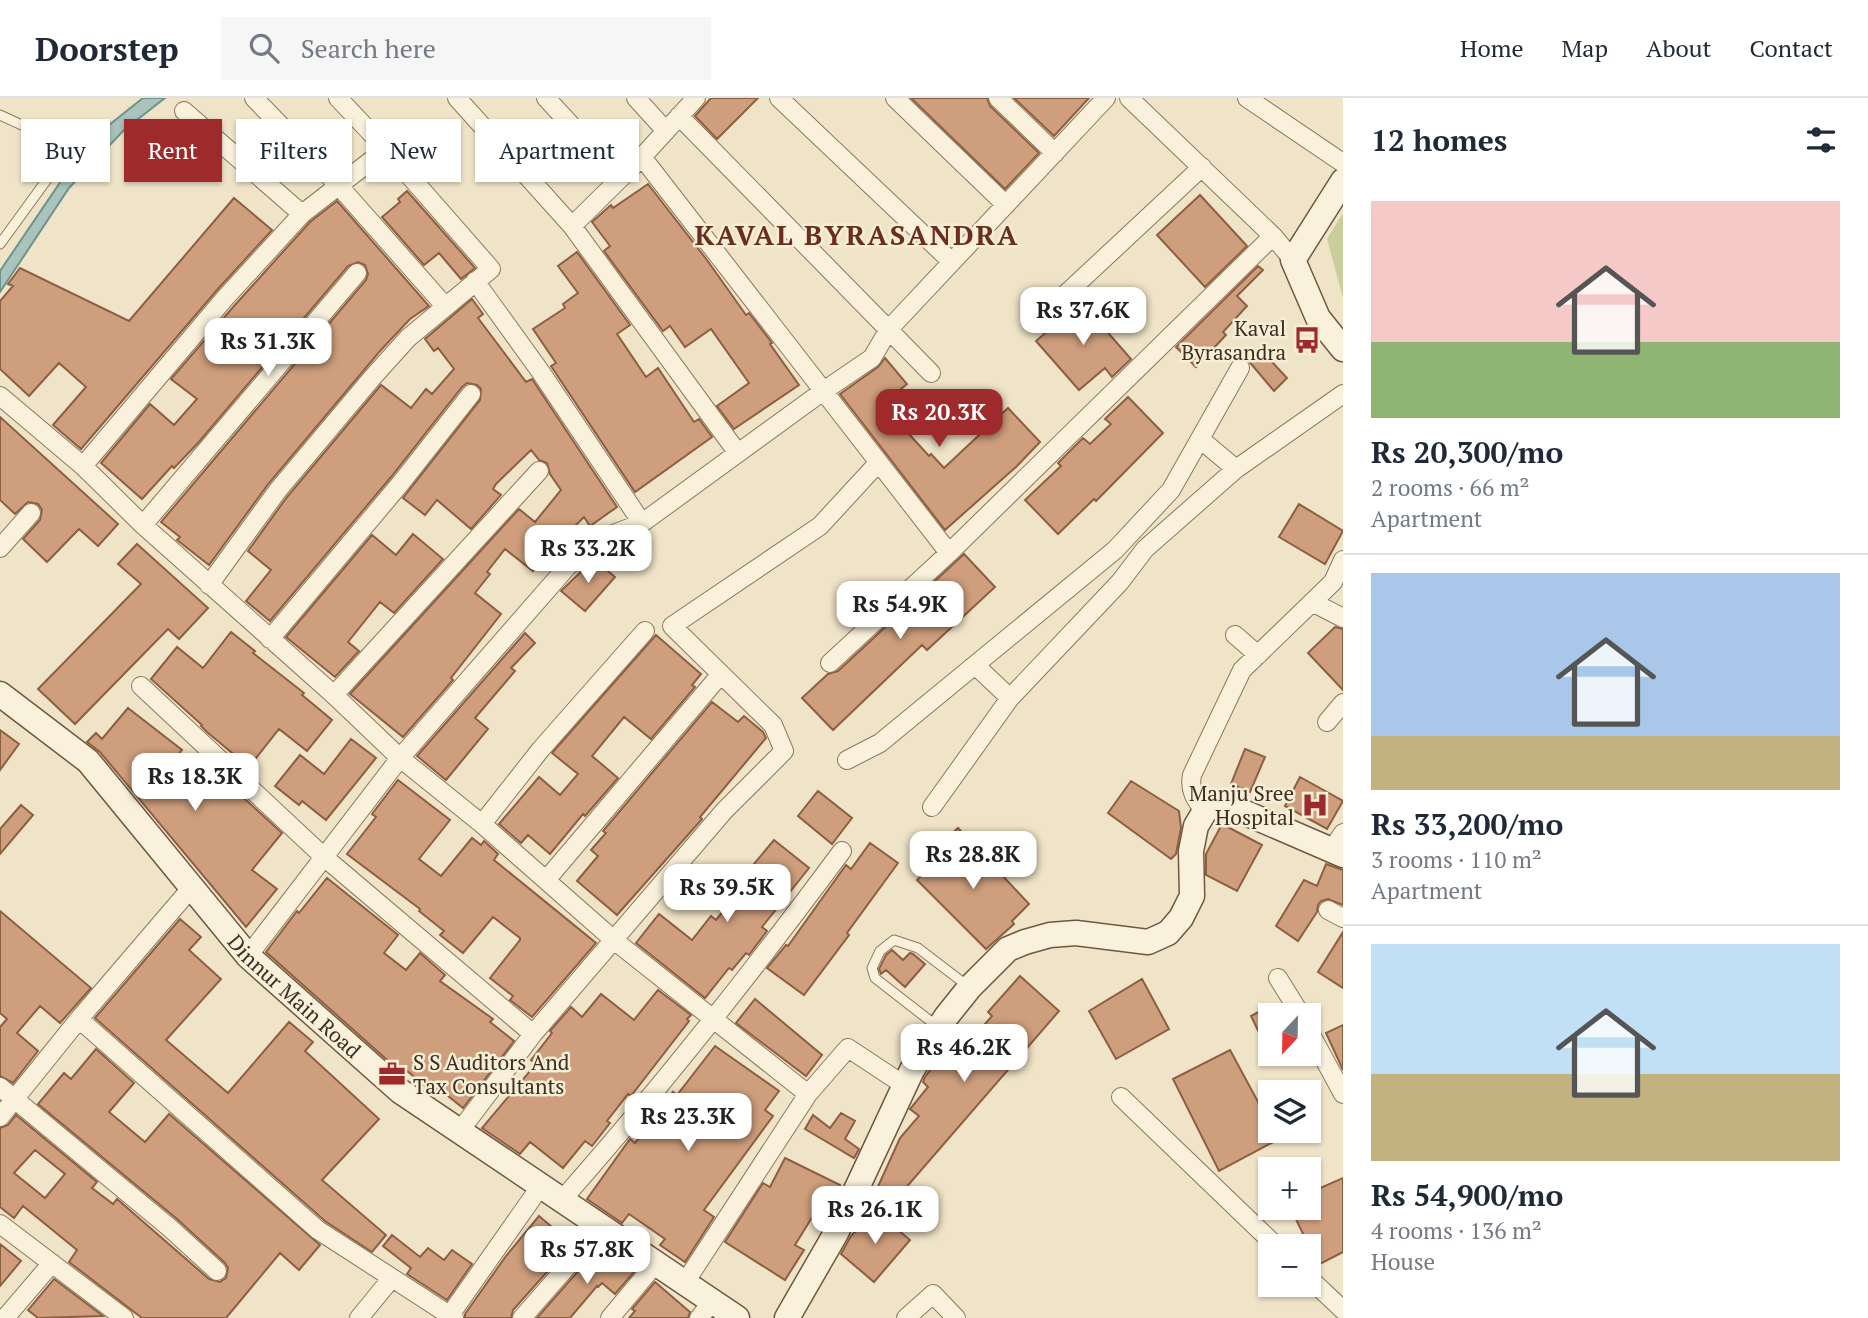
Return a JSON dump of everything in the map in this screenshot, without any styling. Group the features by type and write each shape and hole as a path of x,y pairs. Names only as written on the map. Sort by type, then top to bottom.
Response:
{"street":[{"path":"254,98 339,186 445,306"},
{"path":"338,98 366,128"},
{"path":"457,98 572,226 737,452"},
{"path":"546,98 565,119"},
{"path":"636,98 666,131"},
{"path":"639,160 696,98"},
{"path":"779,98 952,262"},
{"path":"895,98 1006,205"},
{"path":"998,98 1055,153"},
{"path":"248,956 400,758 567,567 598,541 642,523 737,452 872,358 889,329 1106,98"},
{"path":"1129,98 1273,236 1293,260 1318,318 1343,349"},
{"path":"1247,98 1343,163"},
{"path":"184,111 302,214"},
{"path":"679,116 931,373"},
{"path":"642,157 949,552"},
{"path":"83,466 225,298 302,214 366,165"},
{"path":"1038,320 1202,167"},
{"path":"1293,260 1343,181"},
{"path":"209,585 278,490 408,338 491,269 415,182"},
{"path":"572,226 616,182"},
{"path":"830,663 949,552 1273,236"},
{"path":"143,526 357,273"},
{"path":"475,281 540,371 642,523"},
{"path":"848,760 880,743 1115,550 1171,490 1240,368"},
{"path":"270,639 400,484 471,394"},
{"path":"932,807 1010,698 1120,582 1145,549 1236,469 1343,394"},
{"path":"0,396 83,466 143,526 334,695 400,758 547,879 615,941 808,1094"},
{"path":"1200,439 1236,469"},
{"path":"459,1132 533,1034 724,811 784,751 773,725 672,626 820,526 878,463"},
{"path":"334,695 539,471"},
{"path":"0,548 32,513"},
{"path":"1205,811 1193,794 1190,784 1192,775 1242,670 1333,582 1343,560"},
{"path":"1312,602 1343,618"},
{"path":"482,824 541,749 645,631"},
{"path":"1235,635 1258,655"},
{"path":"975,665 1010,698"},
{"path":"547,879 721,674"},
{"path":"141,686 324,857 533,1034"},
{"name":"Dinnur Main Road","path":"0,694 88,761 248,956 400,1091 656,1263 684,1284 705,1310 737,1318"},
{"path":"1327,722 1343,703"},
{"path":"787,1318 836,1233 916,1063 970,988 1008,949 1050,936 1076,933 1148,942 1168,933 1181,918 1192,896 1191,852 1196,826 1205,811 1212,806 1225,805 1339,846"},
{"path":"561,1201 712,1020 842,852"},
{"path":"0,1116 192,887"},
{"path":"1278,978 1294,1003"},
{"path":"79,1019 318,1230 447,1316 540,1186"},
{"path":"684,1284 808,1094 848,1048 904,1085"},
{"path":"1321,1053 1343,1094"},
{"path":"0,1087 170,1228 217,1271"},
{"path":"1121,1097 1264,1234"},
{"path":"0,1224 124,1318"},
{"path":"522,1318 601,1228"},
{"path":"5,1318 52,1263"},
{"path":"610,1318 656,1263"},
{"path":"359,1318 391,1279"},
{"path":"1321,1289 1343,1310"},
{"path":"906,1318 933,1294 956,1318"}],"lane":[{"path":"0,115 21,125"},
{"path":"0,244 45,182"},
{"path":"939,1028 875,978 872,968 880,951 894,940 918,948 970,988"}],"green space":[{"path":"1343,213 1343,298 1327,239"}],"water":[{"path":"143,98 165,98 138,119 124,119 124,130 110,145 110,124"},
{"path":"60,182 75,182 0,292 0,271"}],"building":[{"path":"711,98 758,98 717,139 695,116"},
{"path":"911,98 987,98 990,106 1039,153 1005,189"},
{"path":"1014,98 1089,98 1054,136"},
{"path":"648,184 746,315 749,313 772,343 770,344 799,385 734,429 717,406 749,383 711,329 685,347 670,326 663,331 604,251 610,246 592,222 611,205 613,208"},
{"path":"407,191 475,268 461,279 439,253 424,265 382,217 400,202 398,199"},
{"path":"1200,195 1247,246 1205,287 1157,235"},
{"path":"234,198 272,230 81,449 53,425 86,387 59,363 29,396 0,369 0,301 13,286 8,284 20,268 129,321"},
{"path":"337,201 429,306 410,319 380,351 269,483 209,565 177,540 180,537 161,522 366,280 368,274 365,265 358,262 348,266 198,443 174,468 172,466 142,499 101,463 150,404 174,425 197,399 171,379 310,222"},
{"path":"577,252 630,325 617,334 646,377 658,368 694,422 699,419 712,437 635,492 551,366 556,363 533,329 565,308 563,304 578,293 558,266"},
{"path":"1258,266 1263,270 1237,296 1247,306 1223,332 1226,335 1196,367 1176,347"},
{"path":"472,299 483,314 478,318 526,382 532,379 617,507 590,526 584,517 564,537 562,535 533,571 505,549 475,593 501,614 451,678 453,680 403,737 350,694 519,509 535,522 561,490 550,474 547,463 539,460 531,450 496,484 493,489 501,495 471,529 437,500 425,515 403,498 480,400 481,389 477,385 467,383 270,621 246,601 271,570 248,551 287,497 381,385 411,408 426,389 432,394 454,369 438,348 434,351 425,339"},
{"path":"1081,302 1131,359 1112,377 1105,368 1079,390 1036,341"},
{"path":"1259,348 1287,378 1274,391 1247,359"},
{"path":"885,358 907,384 885,402 899,419 897,421 929,456 931,454 944,468 1008,408 1040,442 945,530 840,394 878,367"},
{"path":"1128,397 1163,433 1096,501 1094,499 1058,534 1025,500 1061,466 1058,463 1083,438 1090,444 1111,424 1105,419"},
{"path":"0,417 118,524 98,546 79,529 47,562 23,539 40,520 42,510 38,504 28,502 15,514 0,500"},
{"path":"1299,504 1343,531 1325,564 1279,537"},
{"path":"413,534 443,559 394,613 380,602 348,642 359,651 335,677 286,637 372,535 396,555"},
{"path":"137,544 208,608 179,639 168,629 75,724 38,689 141,584 118,564"},
{"path":"964,554 995,587 927,650 922,645 833,730 802,698 828,674 838,671"},
{"path":"594,559 615,577 585,611 561,591"},
{"path":"1335,627 1343,629 1343,690 1308,653"},
{"path":"231,632 332,720 307,751 279,729 249,767 151,679 177,647 203,668"},
{"path":"525,633 535,643 511,668 515,671 475,718 488,729 446,780 417,756"},
{"path":"656,635 701,674 692,685 695,687 651,739 624,717 592,756 618,778 550,854 528,835 521,843 499,824 539,777 560,795 578,774 552,753"},
{"path":"712,702 738,722 744,716 763,732 766,738 700,817 702,819 617,915 577,881 598,856 591,850 606,833 603,831"},
{"path":"128,708 182,750 176,757 206,780 210,775 234,794 236,791 282,833 252,870 277,889 246,927 100,752 87,742 96,733 102,739"},
{"path":"0,730 19,744 0,770"},
{"path":"351,739 376,758 326,820 302,801 299,805 275,786 300,755 324,774"},
{"path":"1245,749 1265,757 1250,792 1231,784"},
{"path":"1300,777 1343,801 1327,829 1285,806"},
{"path":"398,780 450,820 419,859 441,876 472,838 481,845 484,841 498,854 494,860 596,943 532,1017 510,1000 513,996 490,978 520,938 493,917 463,953 440,935 444,931 419,911 420,909 347,854 376,817 372,814"},
{"path":"1131,781 1179,811 1181,828 1176,854 1171,859 1108,813"},
{"path":"818,791 852,818 832,844 798,816"},
{"path":"21,805 33,815 0,854 0,829"},
{"path":"1222,824 1262,845 1237,891 1206,875 1206,854"},
{"path":"958,828 1029,904 1012,921 1014,924 986,949 917,880 950,849 943,842"},
{"path":"774,840 809,868 762,927 767,931 749,955 746,953 732,970 729,968 705,998 636,943 659,914 692,940 711,916 716,920 738,893 733,889"},
{"path":"870,843 898,863 804,995 767,968 786,945 788,946 846,865 851,869"},
{"path":"1326,864 1343,870 1343,905 1328,899 1321,901 1298,941 1276,926 1304,880 1317,886"},
{"path":"327,878 398,935 384,953 406,970 420,953 445,975 440,981 493,1019 490,1022 514,1041 463,1108 438,1088 434,1093 407,1071 404,1075 266,952 297,911 299,913"},
{"path":"0,911 91,988 60,1023 40,1006 17,1033 38,1051 13,1083 0,1076 0,1027 7,1019 0,1013"},
{"path":"180,919 201,937 189,950 221,979 166,1040 228,1093 289,1022 313,1042 305,1051 379,1119 322,1180 386,1235 372,1252 325,1221 95,1018"},
{"path":"1343,932 1343,988 1318,972"},
{"path":"892,950 903,960 910,953 925,964 905,987 886,970 881,974 879,969 886,955"},
{"path":"1020,976 1059,1011 884,1213 871,1202 900,1138 919,1116 910,1109 928,1087 923,1082 925,1077 955,1038 965,1047 992,1016 988,1012"},
{"path":"1142,979 1169,1029 1116,1059 1089,1011"},
{"path":"658,990 691,1015 687,1019 689,1021 631,1096 628,1094 607,1121 610,1123 592,1146 585,1141 563,1168 530,1142 520,1154 482,1128 536,1064 531,1060 552,1033 550,1031 571,1007 582,1017 601,994 634,1020"},
{"path":"755,999 822,1055 806,1076 736,1023"},
{"path":"1258,1012 1258,1030 1251,1016"},
{"path":"1343,1025 1343,1070 1326,1033"},
{"path":"715,1046 779,1091 765,1110 773,1116 704,1210 714,1217 685,1262 660,1245 665,1239 629,1214 622,1223 587,1199 630,1139 635,1143 673,1092 677,1095"},
{"path":"96,1049 134,1083 109,1112 145,1142 169,1114 320,1245 299,1270 280,1253 226,1318 142,1318 69,1262 77,1250 23,1206 14,1218 0,1207 0,1128 8,1125 16,1115 97,1182 92,1188 113,1204 117,1199 209,1279 220,1282 226,1278 228,1268 225,1263 177,1219 38,1104 64,1073 71,1079","holes":["35,1150 65,1174 45,1198 14,1173"]},
{"path":"1230,1050 1258,1102 1258,1143 1272,1143 1219,1171 1173,1079"},
{"path":"841,1113 855,1121 845,1139 859,1149 854,1158 805,1129 813,1115 830,1128"},
{"path":"785,1158 840,1185 826,1212 820,1209 816,1211 795,1245 804,1250 785,1280 725,1242 763,1183 770,1187"},
{"path":"1343,1178 1343,1252 1321,1263 1321,1234 1303,1234 1296,1220 1321,1220 1321,1188"},
{"path":"875,1210 910,1240 874,1282 841,1254 851,1236"},
{"path":"539,1216 572,1244 513,1310 511,1318 465,1318 465,1314 506,1256"},
{"path":"392,1235 420,1257 428,1248 444,1260 452,1250 472,1264 447,1300 407,1274 411,1268 383,1246"},
{"path":"0,1244 21,1261 0,1286"},
{"path":"594,1253 626,1265 634,1272 615,1294 602,1283 597,1286 570,1318 537,1318"},
{"path":"54,1279 103,1316 38,1318 28,1310"},
{"path":"655,1282 690,1312 688,1318 629,1318 635,1311 632,1309"}],"place":[{"name":"Kaval Byrasandra","path":"1307,340"},
{"name":"Manju Sree Hospital","path":"1315,805"},
{"name":"S S Auditors And Tax Consultants","path":"392,1074"}],"district":[{"name":"KAVAL BYRASANDRA","path":"857,234"}]}
